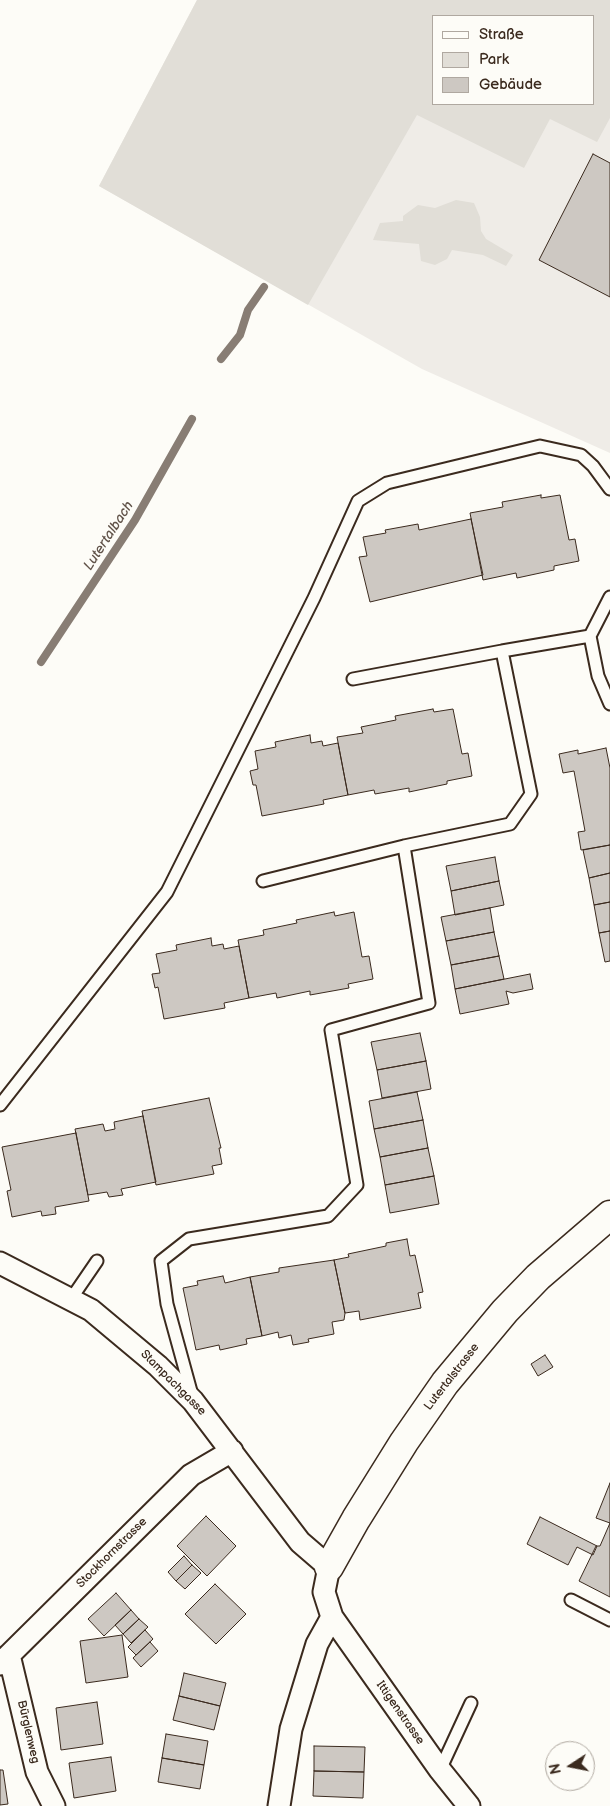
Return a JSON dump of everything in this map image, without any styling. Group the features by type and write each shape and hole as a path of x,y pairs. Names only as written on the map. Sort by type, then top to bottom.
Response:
{"street":[{"name":"Lutertalstrasse","path":"329,1567 356,1519 408,1436 445,1383 525,1291 610,1214"},
{"name":"Stampachgasse","path":"0,1263 91,1310 158,1366 193,1401 300,1542 329,1567"},
{"name":"Stockhornstrasse","path":"4,1660 191,1475 232,1451"},
{"name":"Ittigenstrasse","path":"329,1567 324,1592 332,1618 440,1770 469,1806"},
{"path":"279,1806 291,1728 317,1644 332,1618"},
{"name":"Bürglenweg","path":"4,1660 37,1772 54,1806"}],"lane":[{"path":"0,1105 167,892 314,598 358,501 387,483 540,446 581,455 593,466 610,489"},
{"path":"610,597 590,636 598,676 610,704"},
{"path":"353,678 502,650 590,636"},
{"path":"263,881 404,846 510,824 531,794 502,650"},
{"path":"193,1401 167,1304 161,1261 189,1239 328,1216 356,1185 332,1030 429,1002 404,846"},
{"path":"71,1299 98,1261"},
{"path":"571,1600 610,1620"},
{"path":"440,1770 472,1703"}],"shaded area":[{"path":"197,0 610,0 610,453 422,369 99,186"}],"green space":[{"path":"197,0 610,0 610,118 597,142 550,119 524,168 417,115 308,305 99,186"},
{"path":"456,200 474,203 480,217 481,231 486,239 513,255 506,266 483,255 452,250 447,259 435,265 421,261 419,244 373,240 380,223 403,221 403,216 418,205 435,208"}],"building":[{"path":"593,154 610,163 610,297 539,260"},
{"path":"541,495 541,498 560,495 569,540 575,539 579,561 554,566 554,570 517,578 516,573 483,580 470,513 503,507 502,502"},
{"path":"471,519 483,575 370,602 359,557 367,556 363,537 386,533 385,530 418,524 419,530"},
{"path":"433,709 434,712 453,709 462,754 468,753 472,776 447,781 447,784 409,792 409,788 375,794 374,790 348,795 337,737 363,733 361,727 396,720 395,716"},
{"path":"310,735 311,743 322,741 323,746 338,743 348,795 323,800 324,804 262,816 256,785 253,785 250,771 258,769 255,751 276,747 275,742"},
{"path":"606,748 610,768 610,845 581,850 578,832 585,831 574,771 563,773 559,754 578,750 578,754"},
{"path":"610,845 610,873 589,878 583,850"},
{"path":"495,857 499,881 451,891 446,866"},
{"path":"610,873 610,902 594,905 589,878"},
{"path":"499,881 504,905 455,915 451,891"},
{"path":"610,902 610,931 599,933 594,905"},
{"path":"490,908 494,932 446,941 441,917"},
{"path":"334,912 335,916 354,912 362,957 369,956 373,979 348,984 349,988 310,995 310,991 277,998 276,993 249,998 238,940 264,935 263,930 297,923 296,920"},
{"path":"610,931 610,961 605,962 599,933"},
{"path":"494,932 499,956 451,965 446,941"},
{"path":"211,938 212,946 223,944 224,949 239,946 249,998 224,1003 225,1008 164,1019 158,987 155,988 152,974 160,973 156,954 177,950 176,945"},
{"path":"499,956 504,979 455,989 451,965"},
{"path":"530,974 533,989 513,993 506,991 509,1004 460,1014 455,989"},
{"path":"420,1033 426,1061 377,1070 371,1042"},
{"path":"426,1061 431,1089 382,1098 377,1070"},
{"path":"417,1092 423,1120 374,1129 369,1101"},
{"path":"209,1098 221,1148 219,1148 222,1164 212,1166 214,1174 156,1185 142,1111"},
{"path":"143,1116 156,1182 121,1189 123,1195 109,1197 107,1192 88,1195 75,1129 103,1124 105,1131 115,1129 114,1122"},
{"path":"423,1120 428,1148 380,1157 374,1129"},
{"path":"76,1133 89,1201 55,1207 56,1214 42,1216 41,1211 12,1217 7,1191 11,1190 2,1147"},
{"path":"428,1148 434,1176 385,1185 380,1157"},
{"path":"434,1176 439,1204 390,1213 385,1185"},
{"path":"407,1239 410,1256 415,1255 423,1292 418,1293 421,1308 360,1320 359,1311 345,1313 334,1260 349,1257 348,1254 386,1246 386,1243"},
{"path":"334,1260 345,1313 344,1320 332,1322 334,1334 308,1339 309,1342 293,1345 291,1335 279,1338 278,1332 262,1336 250,1277 279,1272 279,1268"},
{"path":"223,1276 225,1283 250,1277 262,1336 246,1339 247,1344 220,1350 219,1345 196,1350 183,1288 198,1285 197,1281"},
{"path":"545,1355 553,1367 538,1376 531,1364"},
{"path":"610,1483 610,1523 596,1518"},
{"path":"206,1516 236,1546 207,1576 177,1546"},
{"path":"540,1517 597,1546 593,1555 577,1547 568,1565 527,1544"},
{"path":"610,1523 610,1597 579,1581 596,1546 600,1546"},
{"path":"184,1556 192,1565 176,1581 168,1572"},
{"path":"192,1565 201,1573 185,1589 176,1581"},
{"path":"215,1584 246,1614 216,1644 185,1614"},
{"path":"116,1593 131,1610 104,1636 88,1619"},
{"path":"131,1610 139,1619 123,1634 115,1625"},
{"path":"139,1619 148,1627 131,1643 123,1634"},
{"path":"145,1630 153,1639 136,1655 128,1647"},
{"path":"122,1635 128,1677 86,1683 80,1641"},
{"path":"150,1642 158,1651 141,1667 133,1658"},
{"path":"184,1673 226,1683 220,1706 179,1696"},
{"path":"179,1696 220,1706 214,1730 173,1720"},
{"path":"97,1702 103,1744 61,1750 56,1708"},
{"path":"166,1734 208,1741 204,1765 162,1758"},
{"path":"314,1746 365,1747 364,1772 314,1771"},
{"path":"111,1757 116,1791 74,1798 69,1763"},
{"path":"162,1758 204,1765 200,1789 158,1782"},
{"path":"0,1770 3,1770 8,1804 0,1805"},
{"path":"314,1771 364,1772 363,1798 313,1796"}],"waterway":[{"path":"221,359 240,335 248,310 264,287"},
{"name":"Lutertalbach","path":"41,662 135,520 192,419"}]}
